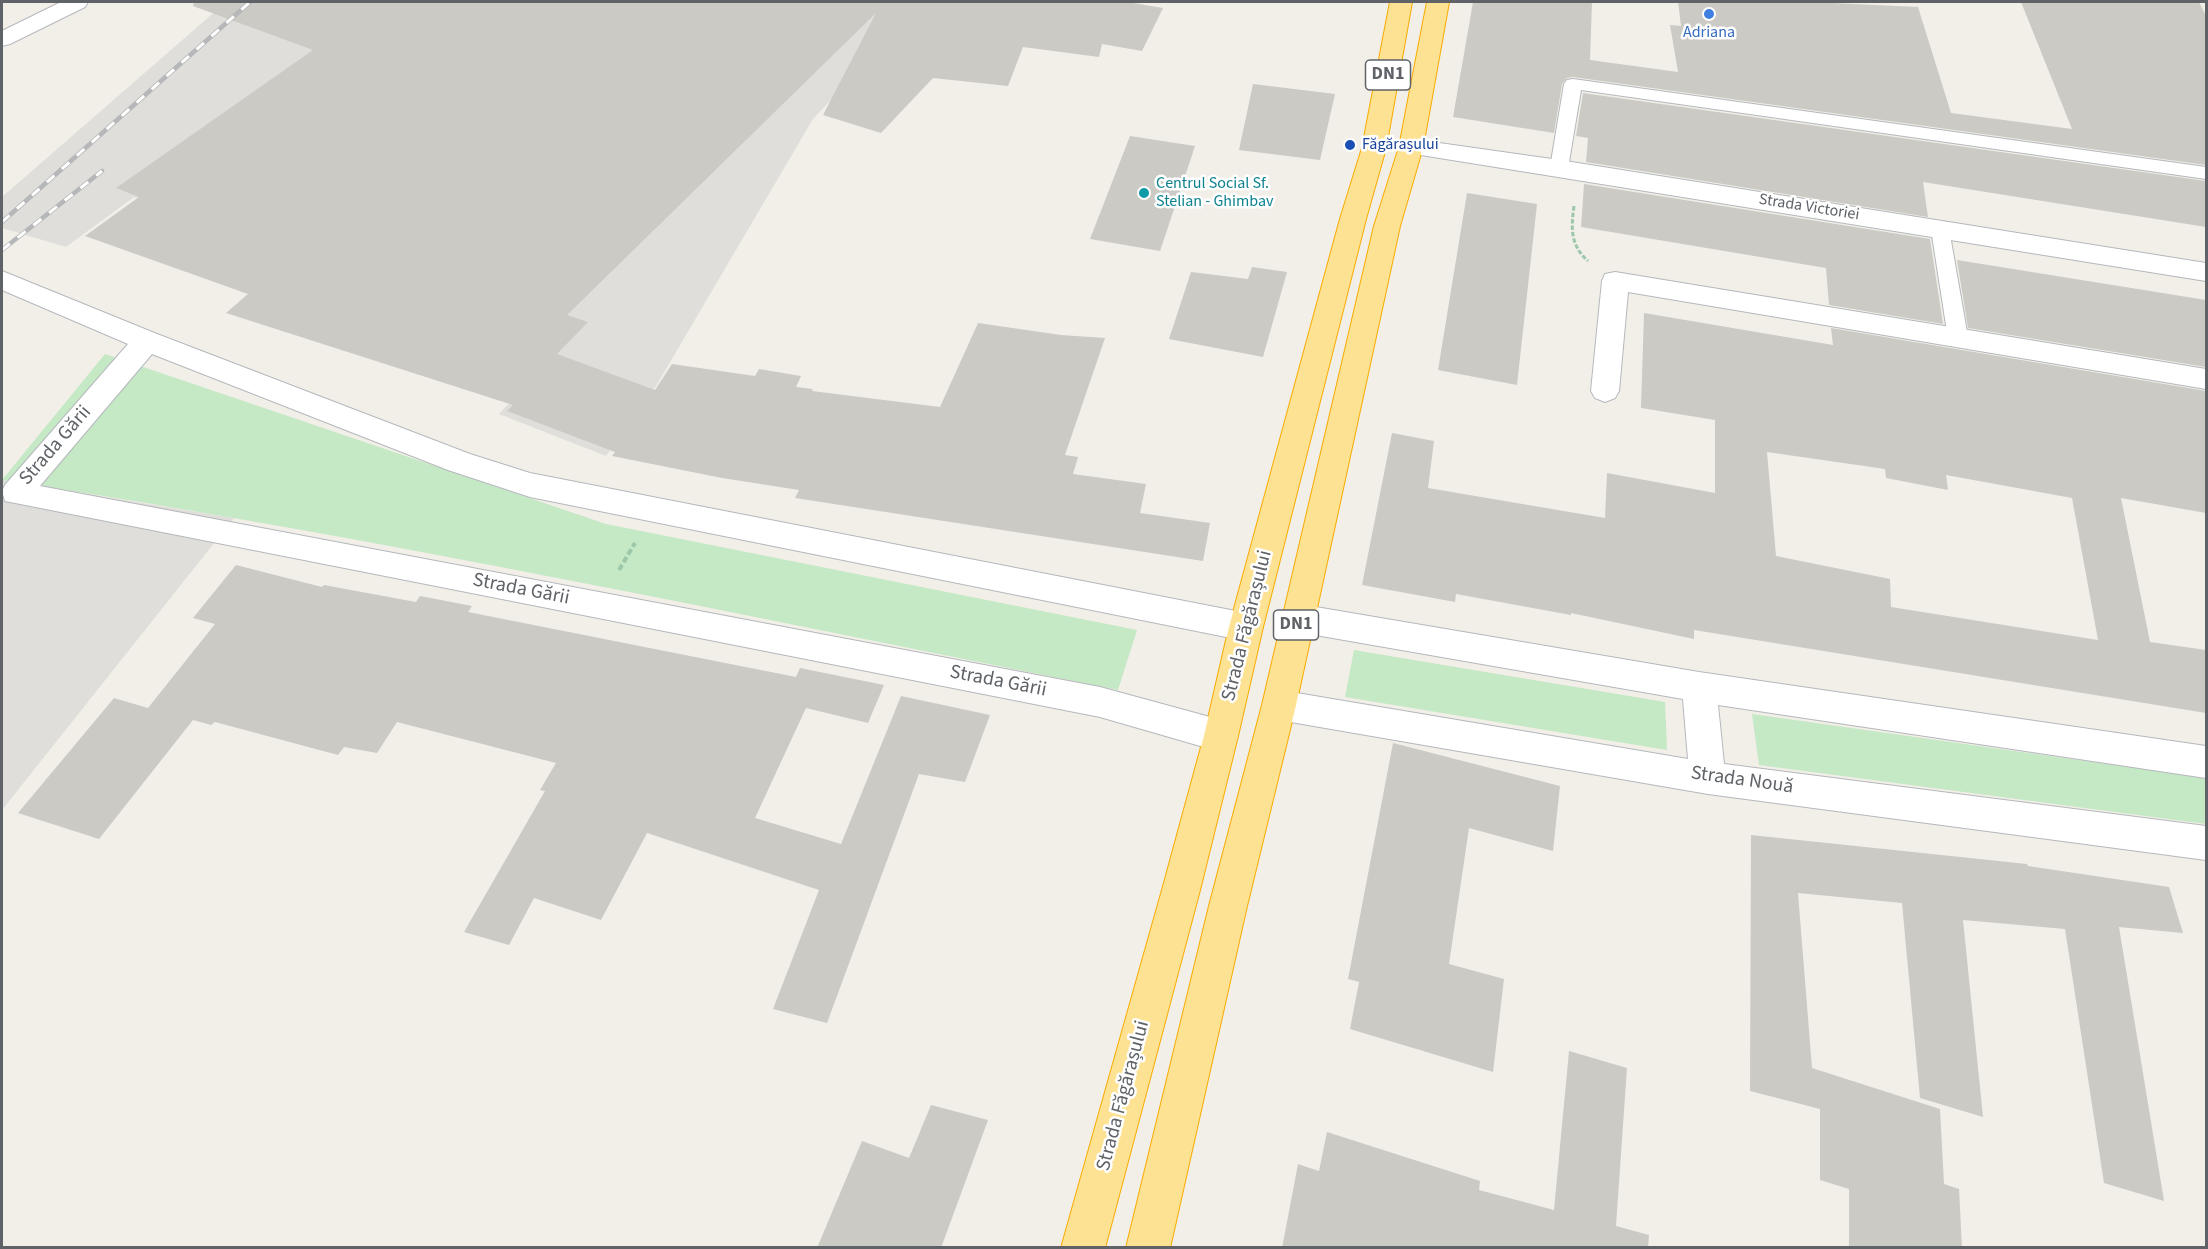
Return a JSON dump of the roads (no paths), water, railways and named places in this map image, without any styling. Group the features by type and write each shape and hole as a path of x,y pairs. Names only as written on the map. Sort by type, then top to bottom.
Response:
{"highway":[{"name":"Strada Făgărașului","path":"1083,1248 1221,736 1246,627 1353,219 1374,148 1401,2"},
{"name":"DN1","path":"1148,1248 1228,906 1279,705 1387,226 1411,147 1438,2"}],"street":[{"path":"2,39 77,2"},
{"name":"Strada Victoriei","path":"1411,147 2206,272"},
{"path":"2,280 147,341 459,462 530,485 1246,627"},
{"path":"1605,391 1615,281 2206,379"},
{"name":"Strada Gării","path":"9,492 147,341"},
{"name":"Strada Gării","path":"9,492 1100,702 1221,736"},
{"path":"1298,618 1699,687 2206,762"},
{"path":"1699,687 1708,778"},
{"name":"Strada Nouă","path":"1279,705 1708,778 2206,843"}],"lane":[{"path":"1568,170 1573,84 2206,173"},
{"path":"1940,229 1958,338"}],"railway":[{"path":"2,222 250,2"},
{"path":"2,250 102,171"}],"place":[{"name":"Adriana","path":"1709,14"},
{"name":"Făgărașului","path":"1350,145"},
{"name":"Centrul Social Sf. Stelian - Ghimbav","path":"1144,193"}]}
